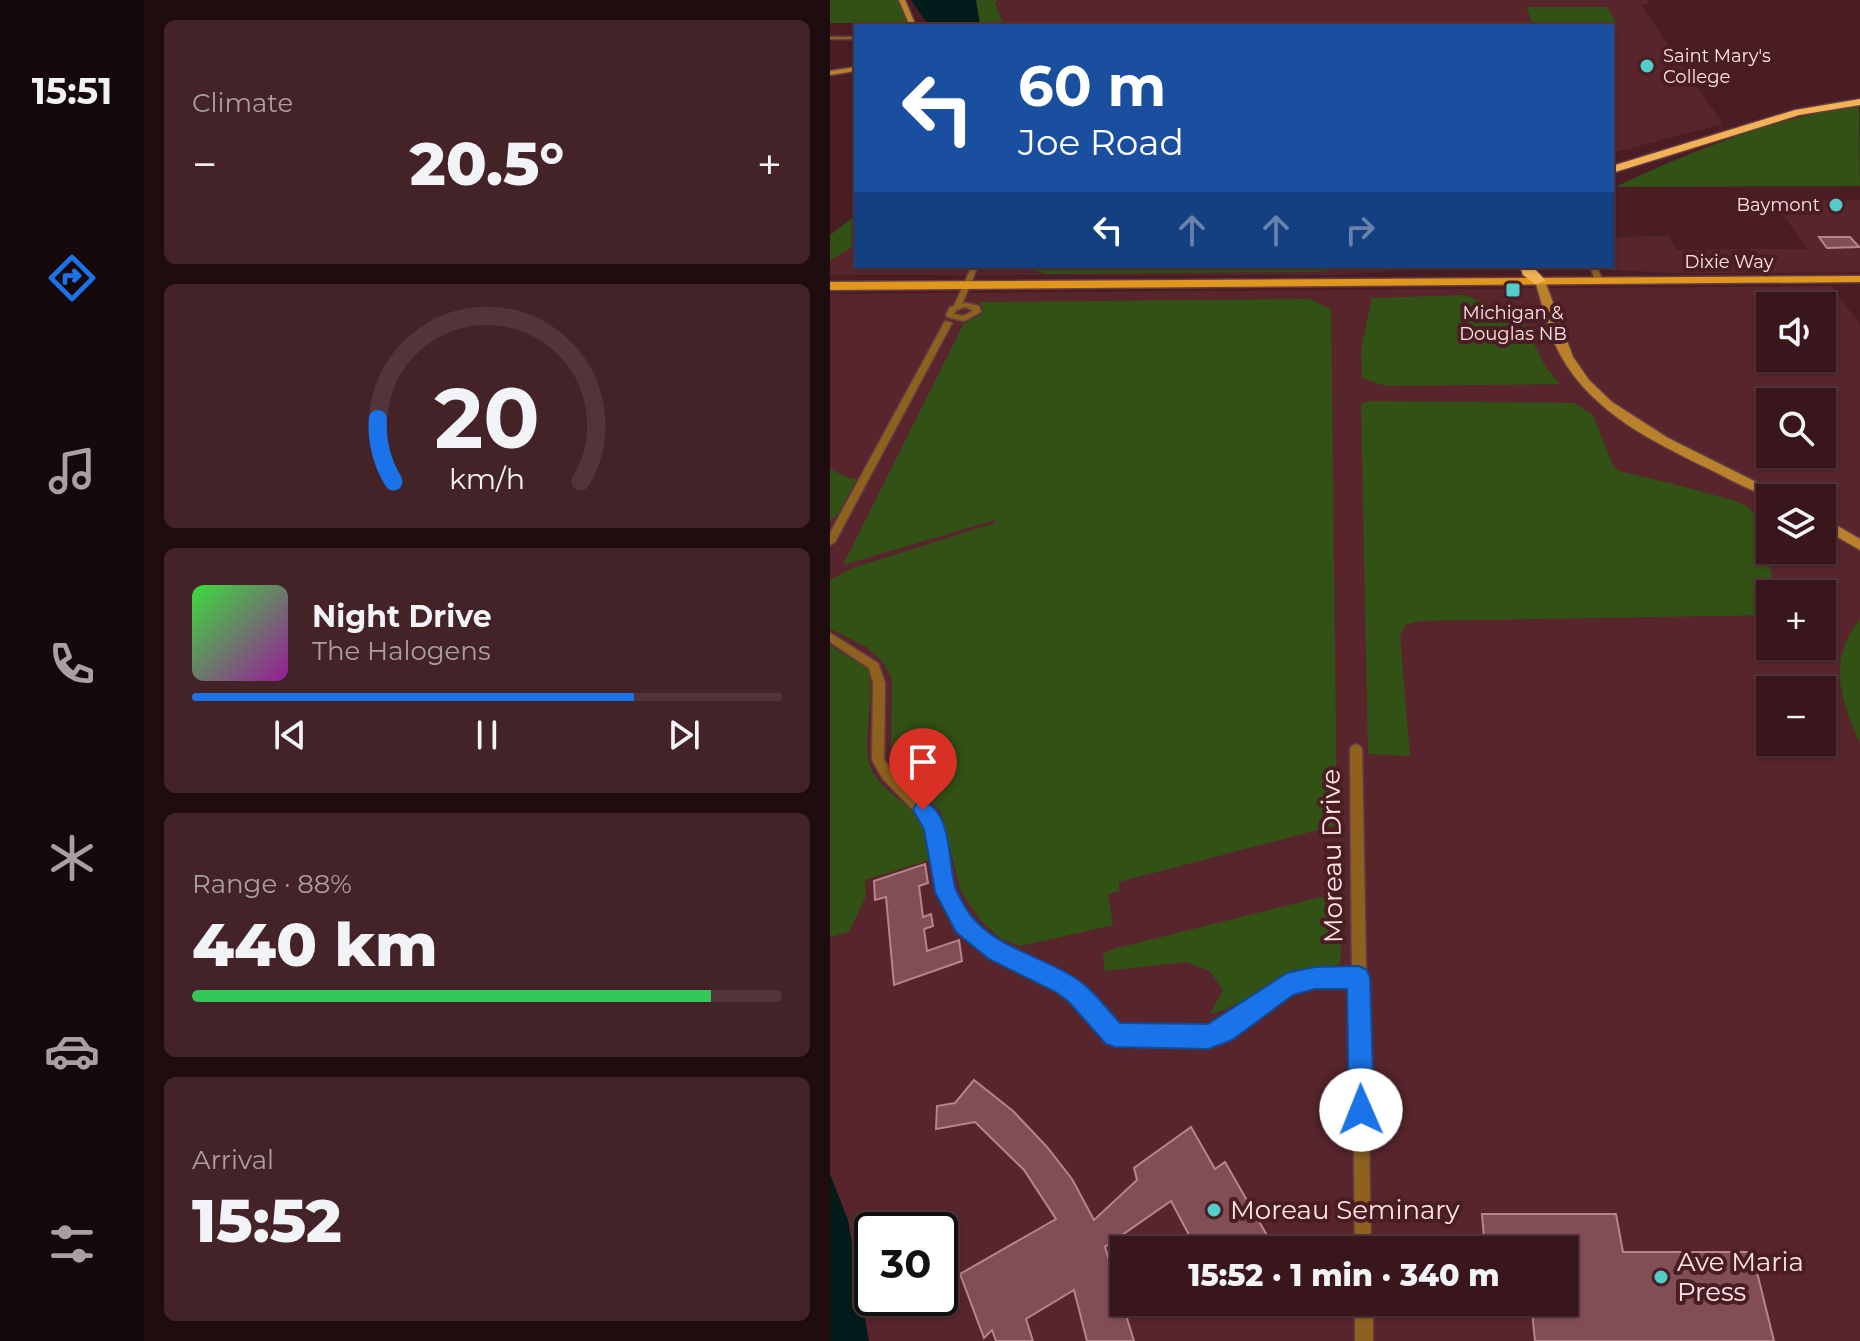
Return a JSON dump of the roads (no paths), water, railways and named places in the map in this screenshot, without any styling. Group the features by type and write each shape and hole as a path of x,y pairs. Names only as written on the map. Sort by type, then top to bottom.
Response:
{"highway":[{"path":"1614,166 1798,112 1860,100"},
{"path":"1527,268 1540,281"},
{"path":"1540,268 1540,281"}],"main road":[{"name":"Dixie Way","path":"830,286 1860,279"}],"street":[{"path":"902,0 912,24"},
{"path":"830,38 854,38"},
{"path":"830,73 854,69"},
{"path":"957,307 974,268"},
{"path":"1594,268 1599,281"},
{"path":"1540,281 1567,356 1587,383 1639,425 1703,462 1756,486"},
{"path":"830,542 947,324 951,311 957,307 974,306 977,312 947,324"},
{"path":"1703,462 1756,497"},
{"path":"1836,532 1860,545"},
{"path":"830,637 874,666 879,683 878,760 887,775 930,819 934,827 942,881 957,914 987,944 1078,994 1115,1035 1208,1036 1223,1031 1287,985 1315,978 1359,978"},
{"name":"Moreau Drive","path":"1356,749 1363,1236"},
{"path":"1364,1316 1364,1341"}],"water":[{"path":"911,0 976,0 980,24 928,24"},
{"path":"830,1174 848,1220 854,1255 854,1316 865,1316 869,1341 830,1341"}],"place":[{"name":"Saint Mary's College","path":"1647,66"},
{"name":"Baymont","path":"1836,205"},
{"name":"Michigan & Douglas NB","path":"1513,290"},
{"name":"Moreau Seminary","path":"1214,1210"},
{"name":"Ave Maria Press","path":"1661,1277"}]}
